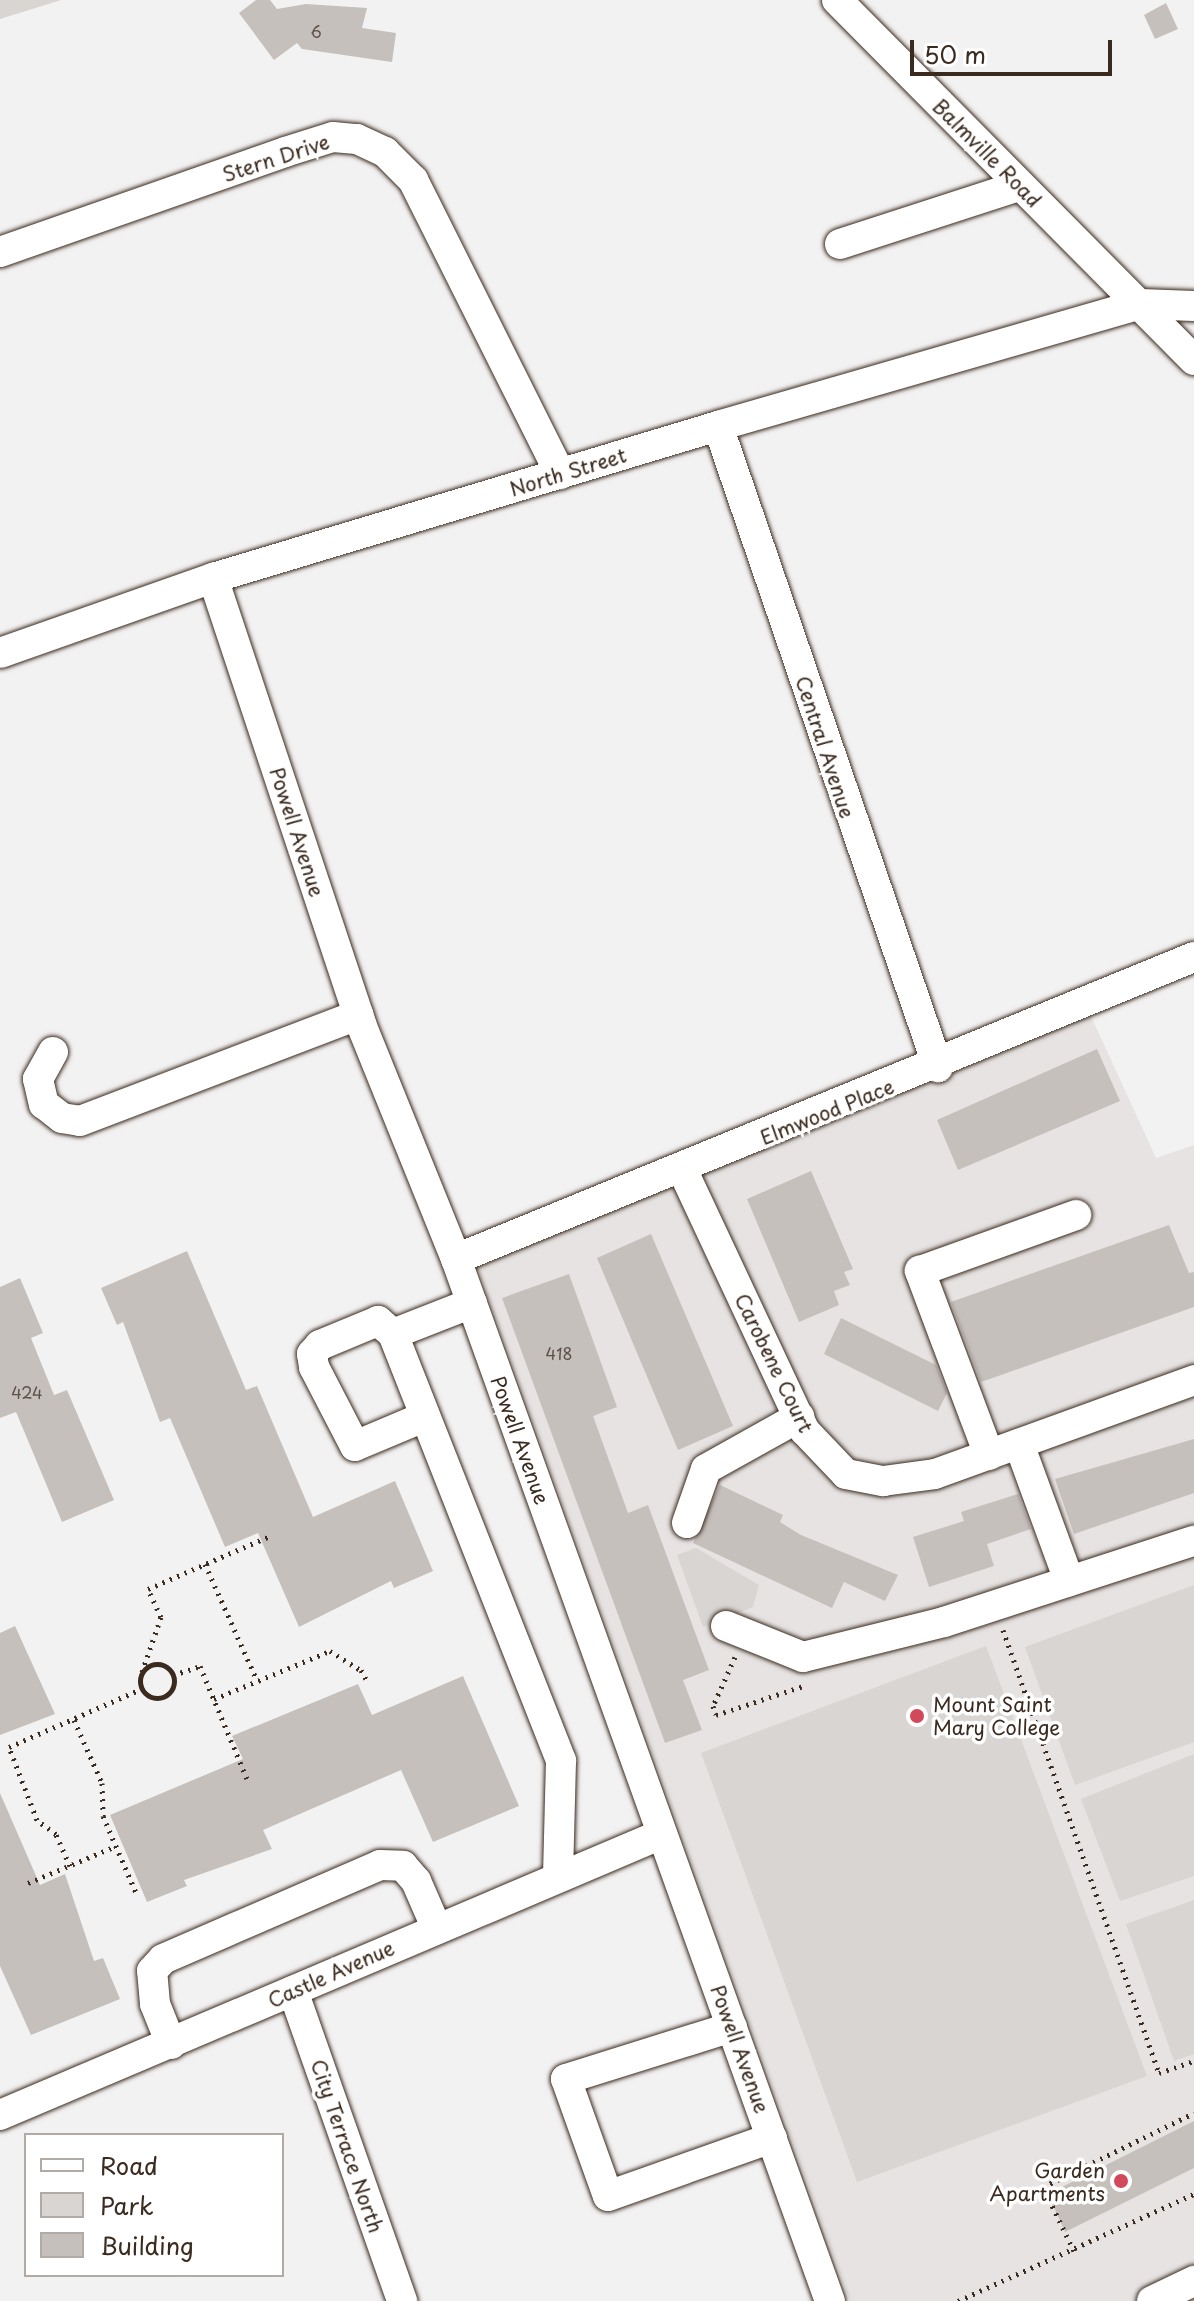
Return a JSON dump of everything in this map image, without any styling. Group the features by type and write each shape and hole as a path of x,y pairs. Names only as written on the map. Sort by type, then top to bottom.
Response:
{"street":[{"name":"Balmville Road","path":"837,0 1194,360"},
{"name":"Stern Drive","path":"0,252 285,152 333,137 357,139 385,152 413,180 560,474"},
{"path":"840,244 1019,186"},
{"name":"North Street","path":"0,653 213,578 718,426 1140,304 1194,306"},
{"name":"Central Avenue","path":"718,426 938,1067"},
{"name":"Powell Avenue","path":"213,578 358,1015 456,1259 830,2301"},
{"name":"Elmwood Place","path":"456,1259 938,1067 1194,957"},
{"path":"53,1052 38,1079 44,1104 62,1118 80,1121 358,1015"},
{"name":"Carobene Court","path":"683,1171 799,1417 821,1454 858,1477 883,1481 935,1474 1194,1380"},
{"path":"989,1455 920,1271 1076,1215"},
{"path":"393,1334 472,1303"},
{"path":"424,1417 355,1446 314,1367 312,1354 320,1345 378,1321 393,1334 561,1761 558,1875"},
{"path":"687,1523 706,1469 799,1417"},
{"path":"1019,1444 1069,1581"},
{"path":"726,1626 803,1657 944,1622 1194,1541"},
{"name":"Castle Avenue","path":"0,2115 558,1875 662,1834"},
{"path":"171,2044 155,2004 152,1971 163,1959 380,1865 403,1866 436,1927"},
{"name":"City Terrace North","path":"293,1991 402,2301"},
{"path":"732,2027 566,2079 608,2196 772,2138"},
{"path":"1152,2301 1194,2281"}],"path":[{"path":"141,1689 142,1672 161,1617 148,1589 270,1536"},
{"path":"205,1564 257,1680"},
{"path":"1000,1621 1159,2073 1194,2061"},
{"path":"214,1699 330,1651 361,1670 367,1681"},
{"path":"142,1672 156,1664 173,1675"},
{"path":"173,1675 200,1666 247,1779"},
{"path":"70,1866 56,1834 37,1820 9,1747 141,1689 161,1698 171,1691 173,1675"},
{"path":"74,1720 102,1783 103,1816 137,1895"},
{"path":"28,1883 116,1846"},
{"path":"1074,2251 1043,2187 1194,2113"},
{"path":"958,2301 1194,2194"}],"shaded area":[{"name":"Mount Saint Mary College","path":"1090,1014 1156,1158 1194,1145 1194,2301 850,2301 477,1265"}],"green space":[{"path":"0,0 61,0 0,19"},
{"path":"696,1548 759,1585 753,1607 703,1627 677,1555"},
{"path":"1194,1585 1194,1742 1075,1785 1025,1647"},
{"path":"986,1646 1147,2076 857,2182 701,1753"},
{"path":"1194,1754 1194,1876 1120,1901 1081,1799"},
{"path":"1194,1900 1194,2054 1174,2061 1126,1924"}],"building":[{"path":"256,0 270,0 277,9 306,4 367,8 362,28 396,33 392,62 302,49 297,43 274,60 239,13"},
{"path":"1166,3 1178,29 1155,39 1144,15"},
{"path":"1097,1049 1120,1101 958,1170 937,1120"},
{"path":"811,1171 853,1269 844,1272 850,1285 834,1291 839,1305 799,1322 747,1199"},
{"path":"1169,1225 1189,1273 1194,1272 1194,1307 981,1382 951,1302"},
{"path":"651,1234 733,1426 678,1450 597,1258"},
{"path":"187,1251 246,1390 257,1386 313,1517 395,1481 433,1571 394,1588 391,1581 299,1627 258,1533 225,1547 170,1418 160,1422 123,1322 117,1325 101,1288"},
{"path":"569,1274 617,1407 593,1416 628,1513 648,1505 709,1670 683,1680 702,1730 665,1743 502,1298"},
{"path":"20,1278 43,1333 31,1338 54,1395 67,1390 114,1500 62,1522 16,1412 0,1418 0,1287"},
{"path":"841,1318 936,1365 947,1393 938,1411 824,1354"},
{"path":"1194,1439 1194,1493 1074,1534 1055,1479"},
{"path":"720,1485 783,1515 780,1522 801,1535 898,1575 885,1601 844,1582 832,1608 693,1543"},
{"path":"1018,1494 1031,1529 987,1544 994,1566 929,1587 913,1537 964,1521 961,1512"},
{"path":"15,1626 55,1714 0,1735 0,1633"},
{"path":"463,1676 519,1806 433,1842 401,1770 263,1830 272,1849 184,1880 187,1886 147,1902 110,1815 243,1759 232,1736 358,1684 372,1715"},
{"path":"0,1793 40,1885 65,1874 94,1961 103,1958 120,1999 31,2035 0,1966"},
{"name":"Garden Apartments","path":"1194,2121 1194,2168 1065,2232 1048,2194"}],"place":[{"name":"Mount Saint Mary College","path":"917,1716"},
{"name":"Garden Apartments","path":"1121,2181"}]}
